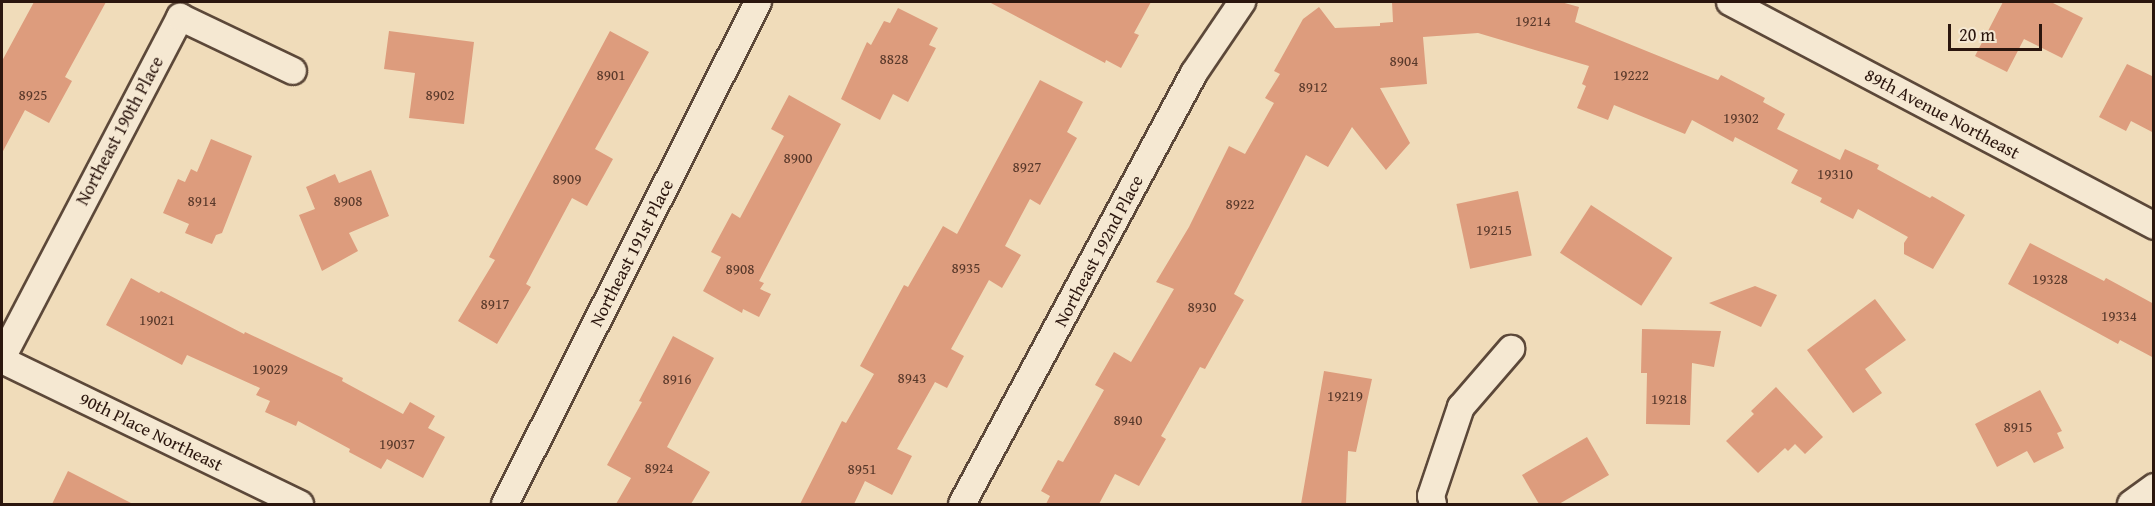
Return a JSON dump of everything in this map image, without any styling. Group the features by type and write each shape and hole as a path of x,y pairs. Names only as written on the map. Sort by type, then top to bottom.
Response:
{"street":[{"name":"Northeast 191st Place","path":"505,504 758,2"},
{"name":"Northeast 192nd Place","path":"962,504 1194,74 1242,2"},
{"name":"89th Avenue Northeast","path":"1730,2 2154,226"},
{"name":"Northeast 190th Place","path":"2,359 180,17 293,71"},
{"path":"1433,504 1431,496 1461,406 1511,350"},
{"name":"90th Place Northeast","path":"2,359 300,504"},
{"path":"2132,504 2154,487"}],"building":[{"path":"34,2 106,2 65,77 72,81 49,123 25,110 2,153 2,61"},
{"path":"989,2 1151,2 1134,33 1139,35 1121,68 1106,60 1105,63"},
{"path":"1392,2 1561,2 1579,7 1575,22 1718,80 1721,75 1765,98 1763,102 1785,114 1777,129 1840,160 1845,149 1879,165 1877,169 1965,215 1933,269 1904,254 1904,243 1908,237 1858,209 1853,219 1820,202 1822,198 1791,183 1798,170 1735,137 1733,142 1692,120 1685,134 1614,105 1608,120 1577,108 1586,86 1582,84 1589,66 1478,33 1423,37 1427,84 1380,88 1410,143 1386,170 1352,127 1328,167 1306,155 1234,294 1244,300 1205,369 1200,367 1161,436 1166,439 1139,486 1115,474 1099,504 1046,504 1050,496 1041,491 1058,460 1063,462 1104,390 1095,385 1114,352 1131,362 1174,289 1156,282 1189,227 1229,146 1245,154 1274,103 1265,98 1280,74 1274,71 1303,19 1319,7 1335,28 1380,26 1380,23 1393,22"},
{"path":"2003,2 2051,2 2083,18 2062,58 2024,39 2007,72 1975,56"},
{"path":"898,8 938,28 929,45 936,48 908,102 893,94 880,120 841,99 867,42 871,45 884,21 890,23"},
{"path":"389,31 474,42 464,124 409,118 415,73 384,69"},
{"path":"610,31 649,52 595,149 613,159 587,206 572,198 526,284 531,287 497,344 458,321 495,260 489,257"},
{"path":"2127,64 2154,77 2154,133 2131,121 2126,131 2099,117"},
{"path":"1040,80 1083,102 1067,132 1077,138 1040,205 1030,199 1005,246 1021,255 1002,288 989,280 951,349 964,356 947,388 935,382 897,449 912,456 892,495 865,481 854,504 800,504 842,421 846,423 874,374 860,366 904,285 908,287 943,226 957,234"},
{"path":"789,95 841,124 759,281 764,283 760,289 771,294 759,317 743,309 742,313 703,291 721,257 711,252 732,213 740,218 784,136 771,129"},
{"path":"211,139 252,156 222,233 216,235 212,244 185,233 189,224 163,213 178,179 185,182 191,169 197,172"},
{"path":"371,170 389,216 349,233 358,251 322,271 299,215 315,209 306,187 335,174 339,183"},
{"path":"1518,191 1532,256 1470,269 1456,204"},
{"path":"1591,205 1672,258 1641,306 1560,253"},
{"path":"2030,243 2104,281 2106,278 2154,304 2154,358 2120,340 2118,344 2008,284"},
{"path":"131,278 244,334 245,332 343,378 342,381 403,414 410,402 435,416 428,428 445,437 423,478 387,459 381,469 298,421 296,426 265,412 270,401 256,395 260,388 187,355 182,365 106,325"},
{"path":"1755,286 1777,295 1761,327 1709,303"},
{"path":"1875,299 1906,340 1865,369 1882,393 1853,413 1807,350"},
{"path":"1642,329 1721,331 1714,367 1692,363 1690,425 1646,424 1647,373 1641,373"},
{"path":"673,336 714,358 667,447 710,472 691,504 616,504 631,478 607,465 642,402 639,401"},
{"path":"1324,371 1372,379 1356,452 1348,451 1346,504 1301,504"},
{"path":"1776,387 1823,437 1805,454 1795,444 1788,451 1785,448 1758,473 1726,441 1754,414 1751,411"},
{"path":"2040,390 2062,431 2057,433 2064,448 2034,463 2027,451 1997,467 1975,424"},
{"path":"1587,437 1609,475 1559,504 1539,504 1522,475"},
{"path":"68,471 133,504 52,504"}]}
